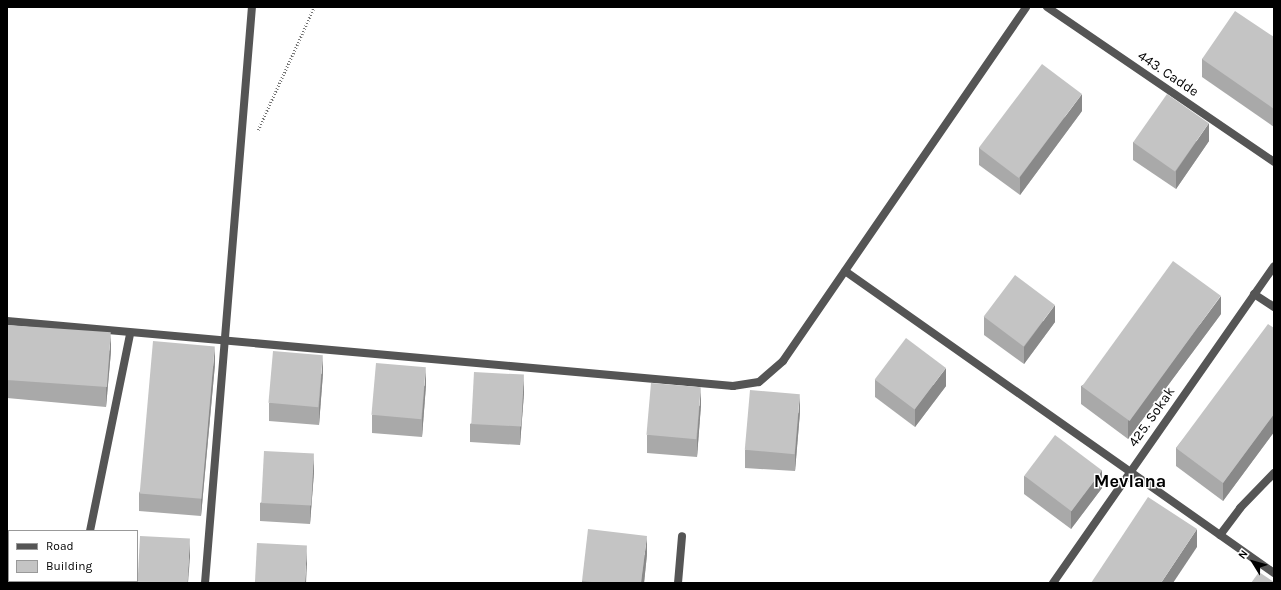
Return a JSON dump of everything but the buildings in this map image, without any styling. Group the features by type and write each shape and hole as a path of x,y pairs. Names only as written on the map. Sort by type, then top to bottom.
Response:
{"street":[{"path":"205,583 252,7"},
{"path":"7,321 130,334 748,385 766,377 783,361 1026,7"},
{"name":"443. Cadde","path":"1047,7 1274,162"},
{"name":"425. Sokak","path":"1053,583 1274,266"},
{"path":"845,271 1274,573"},
{"path":"1254,294 1274,307"},
{"path":"90,530 130,334"},
{"path":"1220,535 1240,508 1274,474"},
{"path":"678,583 682,536"}],"path":[{"path":"255,136 314,7"}],"district":[{"name":"Mevlana","path":"1130,481"}]}
